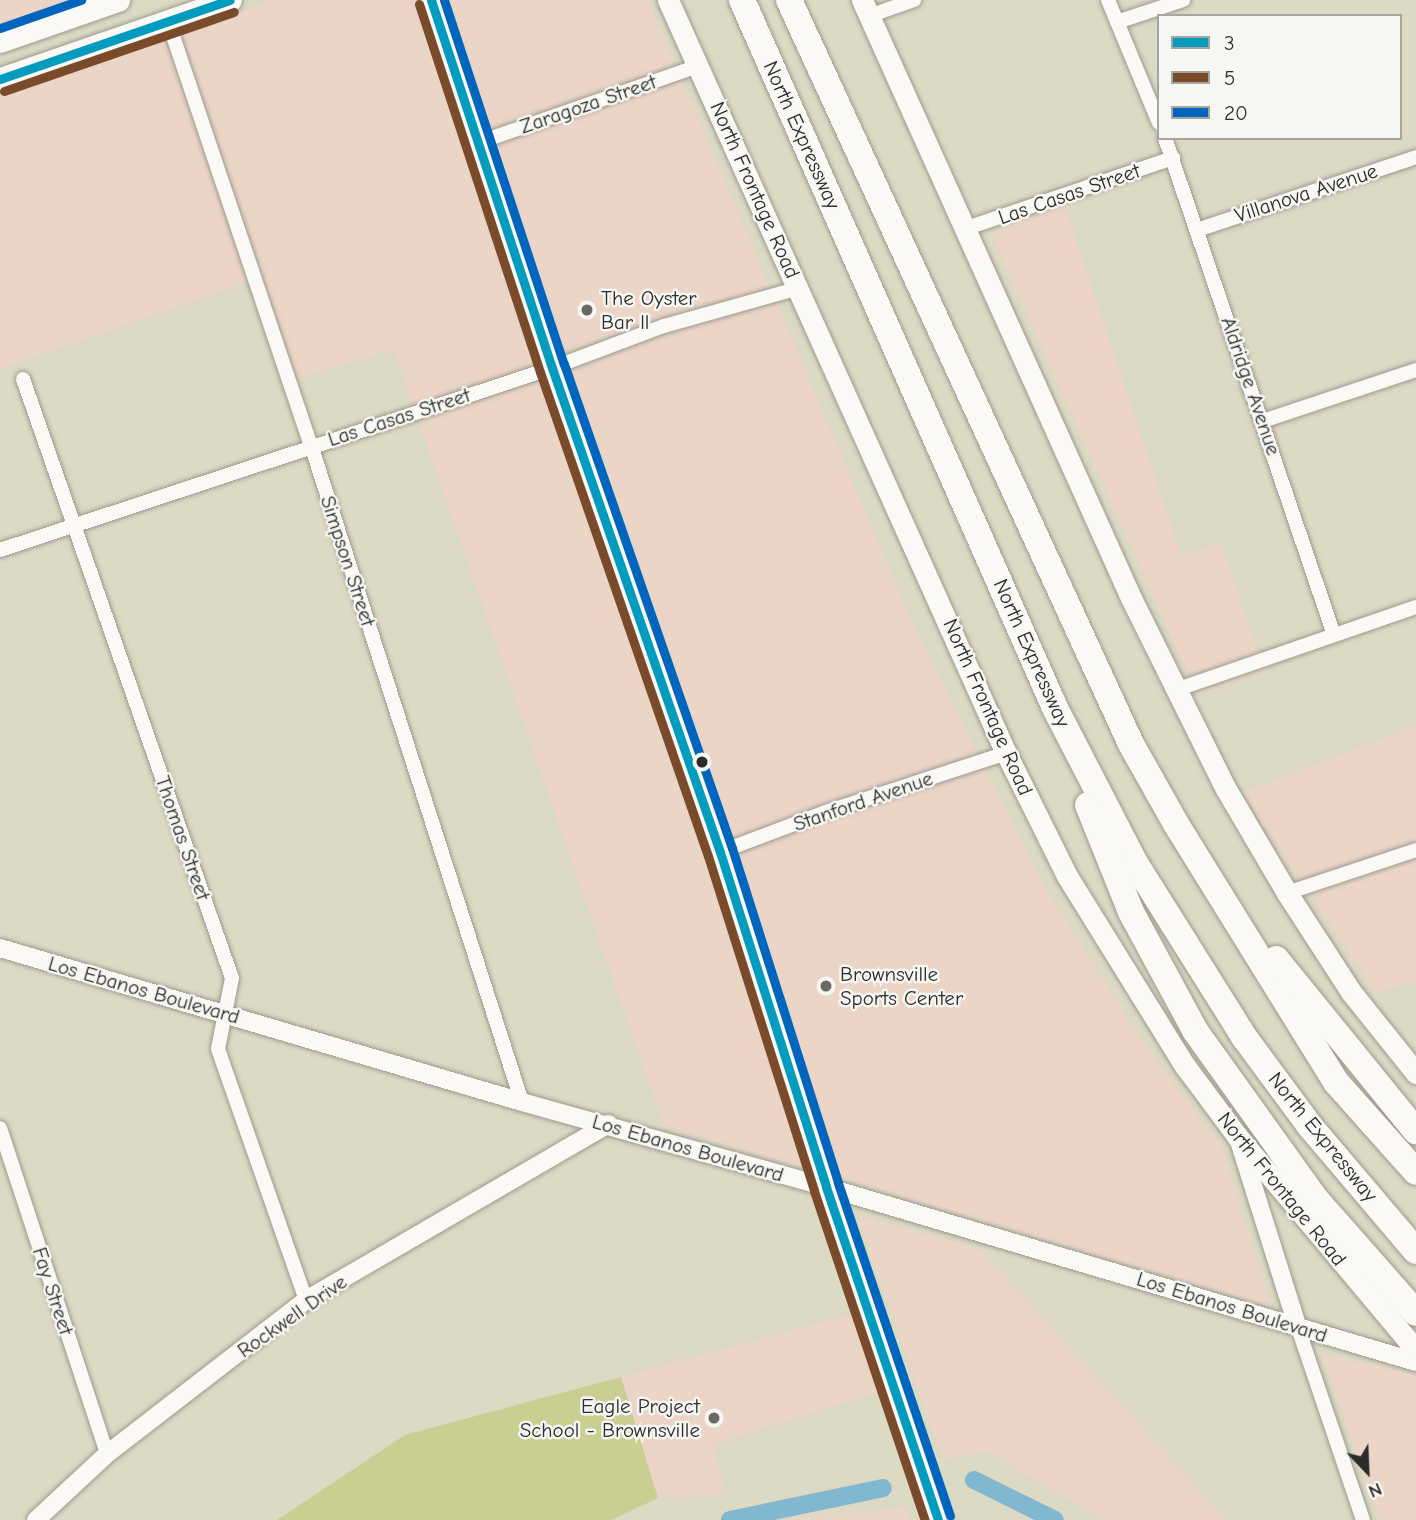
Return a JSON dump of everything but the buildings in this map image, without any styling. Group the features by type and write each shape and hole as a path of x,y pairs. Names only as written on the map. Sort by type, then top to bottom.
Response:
{"highway":[{"name":"North Expressway","path":"742,0 1055,708 1135,863 1244,1037 1309,1125 1416,1251"},
{"name":"North Expressway","path":"789,0 1131,744 1176,824 1336,1082 1416,1172"},
{"path":"986,550 1130,912 1196,1032 1314,1196 1416,1313"},
{"path":"1176,824 1265,944 1416,1131"}],"main road":[{"path":"0,41 118,0"},
{"path":"0,79 230,0"},
{"path":"431,0 552,368 720,852 826,1187 938,1520"},
{"name":"North Frontage Road","path":"668,0 1006,753 1067,876 1185,1066 1237,1136 1416,1350"},
{"path":"866,8 1175,690 1226,789 1287,893 1351,992 1416,1073"}],"street":[{"path":"866,8 914,0"},
{"path":"1108,0 1157,118"},
{"path":"1117,22 1183,0"},
{"name":"Simpson Street","path":"168,21 311,446 522,1102"},
{"name":"Zaragoza Street","path":"478,143 698,66"},
{"name":"Aldridge Avenue","path":"1166,140 1334,635"},
{"name":"Villanova Avenue","path":"1197,230 1416,157"},
{"name":"Las Casas Street","path":"964,229 1173,158"},
{"name":"Las Casas Street","path":"0,550 552,368 664,327 799,288"},
{"path":"1263,421 1416,370"},
{"name":"Thomas Street","path":"23,379 232,978 218,1049 306,1300"},
{"path":"1175,690 1416,607"},
{"name":"Stanford Avenue","path":"720,852 826,812 1006,753"},
{"path":"1287,893 1416,850"},
{"name":"Los Ebanos Boulevard","path":"0,948 522,1102 826,1187 1416,1362"},
{"name":"Rockwell Drive","path":"36,1520 107,1454 306,1300 608,1125"},
{"name":"Fay Street","path":"0,1128 107,1454"},
{"path":"1237,1136 1363,1520"}],"shaded area":[{"path":"0,0 73,0 0,25"},
{"path":"274,0 648,0 915,629 1046,889 1150,1053 1222,1147 1272,1307 664,1126 394,350 294,379 259,278 0,369 0,94"},
{"path":"1065,206 1181,556 1221,543 1265,672 1198,696 991,233"},
{"path":"1416,726 1416,982 1376,992 1242,792"},
{"path":"857,1215 980,1249 1226,1520 1103,1520 987,1452 943,1460"},
{"name":"Eagle Project School - Brownsville","path":"856,1313 878,1392 713,1444 725,1493 658,1498 621,1377"},
{"path":"1322,1354 1411,1373 1416,1377 1416,1520 1379,1520"},
{"path":"907,1507 910,1520 787,1518"}],"green space":[{"path":"621,1377 658,1498 611,1520 277,1520 405,1435"}],"waterway":[{"path":"974,1480 1055,1520"},
{"path":"730,1520 883,1488"}],"transit line":[{"name":"20","path":"0,28 81,0"},
{"name":"3","path":"0,79 230,0"},
{"name":"3","path":"431,0 552,368 720,852 826,1187 938,1520"},
{"name":"20","path":"444,0 564,364 732,848 838,1183 950,1516"},
{"name":"5","path":"419,4 540,372 708,856 814,1191 925,1520"},
{"name":"5","path":"4,91 234,12"}],"place":[{"name":"The Oyster Bar ll","path":"587,310"},
{"name":"Brownsville Sports Center","path":"826,986"},
{"name":"Eagle Project School - Brownsville","path":"714,1418"}]}
